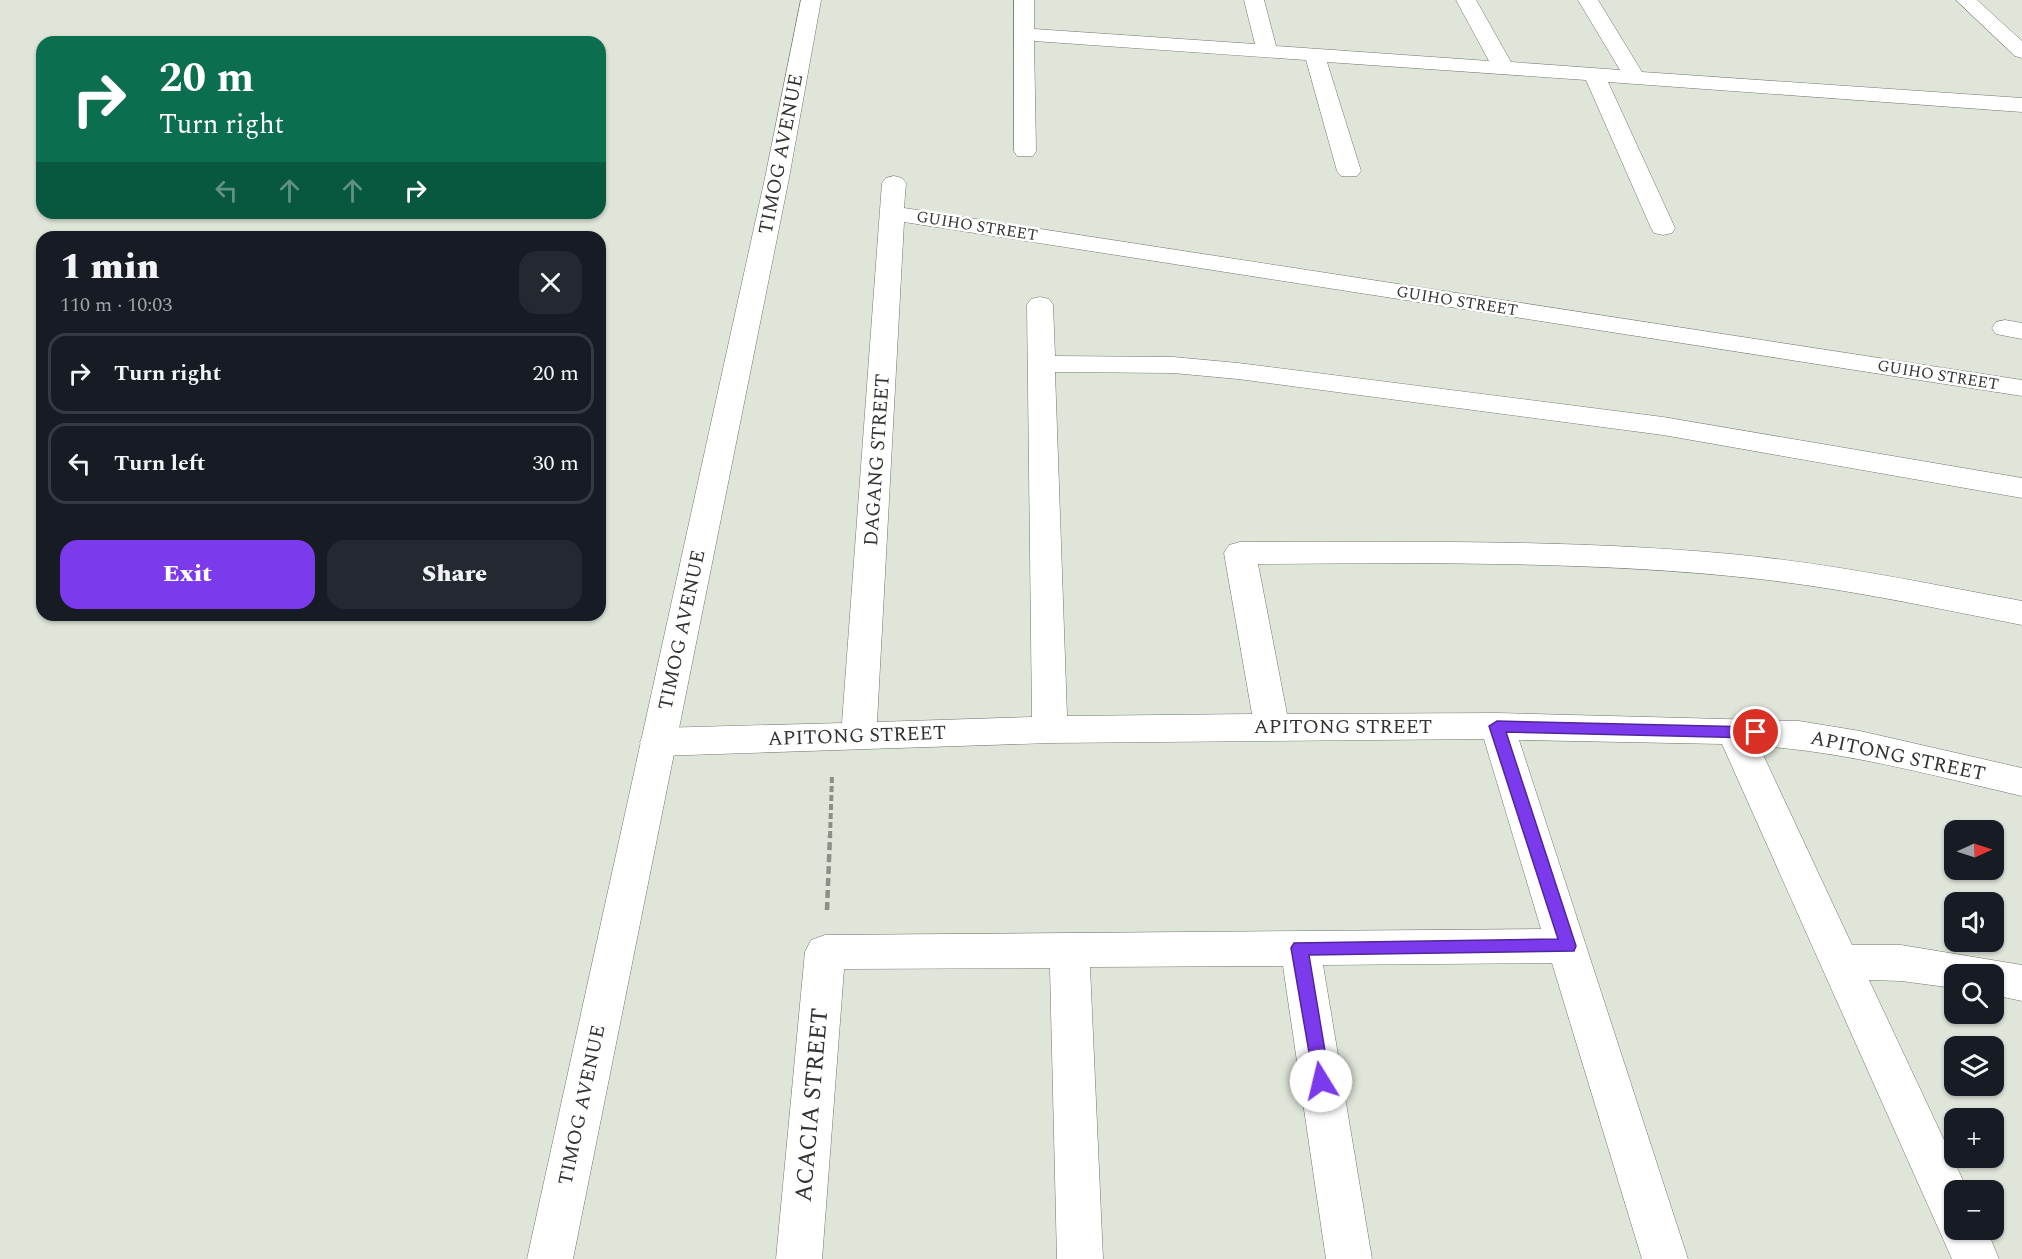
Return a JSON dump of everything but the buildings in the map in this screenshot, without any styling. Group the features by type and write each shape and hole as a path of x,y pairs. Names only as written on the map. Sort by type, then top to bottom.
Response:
{"street":[{"name":"TIMOG AVENUE","path":"550,1259 777,178 811,0"},
{"path":"1024,0 1025,151"},
{"path":"1254,0 1267,50"},
{"path":"1466,0 1503,67"},
{"path":"1588,0 1635,76"},
{"path":"1966,0 2022,52"},
{"path":"1024,34 2022,105"},
{"path":"1314,53 1349,171"},
{"path":"1593,73 1663,228"},
{"name":"DAGANG STREET","path":"847,736 894,183"},
{"name":"GUIHO STREET","path":"893,213 2022,388"},
{"path":"1040,305 1050,730"},
{"path":"1041,364 1173,365 1238,371 1664,426 2022,488"},
{"path":"1272,727 1240,553 1518,553 1652,558 1824,576 2022,613"},
{"name":"APITONG STREET","path":"658,742 1050,730 1272,727 1497,726 1734,731 1799,735 1860,745 2022,782"},
{"path":"1497,726 1665,1259"},
{"path":"1734,731 1842,962 1944,1189"},
{"path":"825,952 1568,946"},
{"path":"1300,948 1349,1259"},
{"path":"1069,950 1080,1259"},
{"name":"ACACIA STREET","path":"799,1259 825,952"},
{"path":"1842,962 1901,963 1944,969"},
{"path":"2004,979 2022,983"},
{"path":"1967,1240 1976,1259"}],"path":[{"path":"825,952 847,736"}],"route":[{"path":"1321,1081 1300,948 1568,946 1497,726 1756,732"}]}
